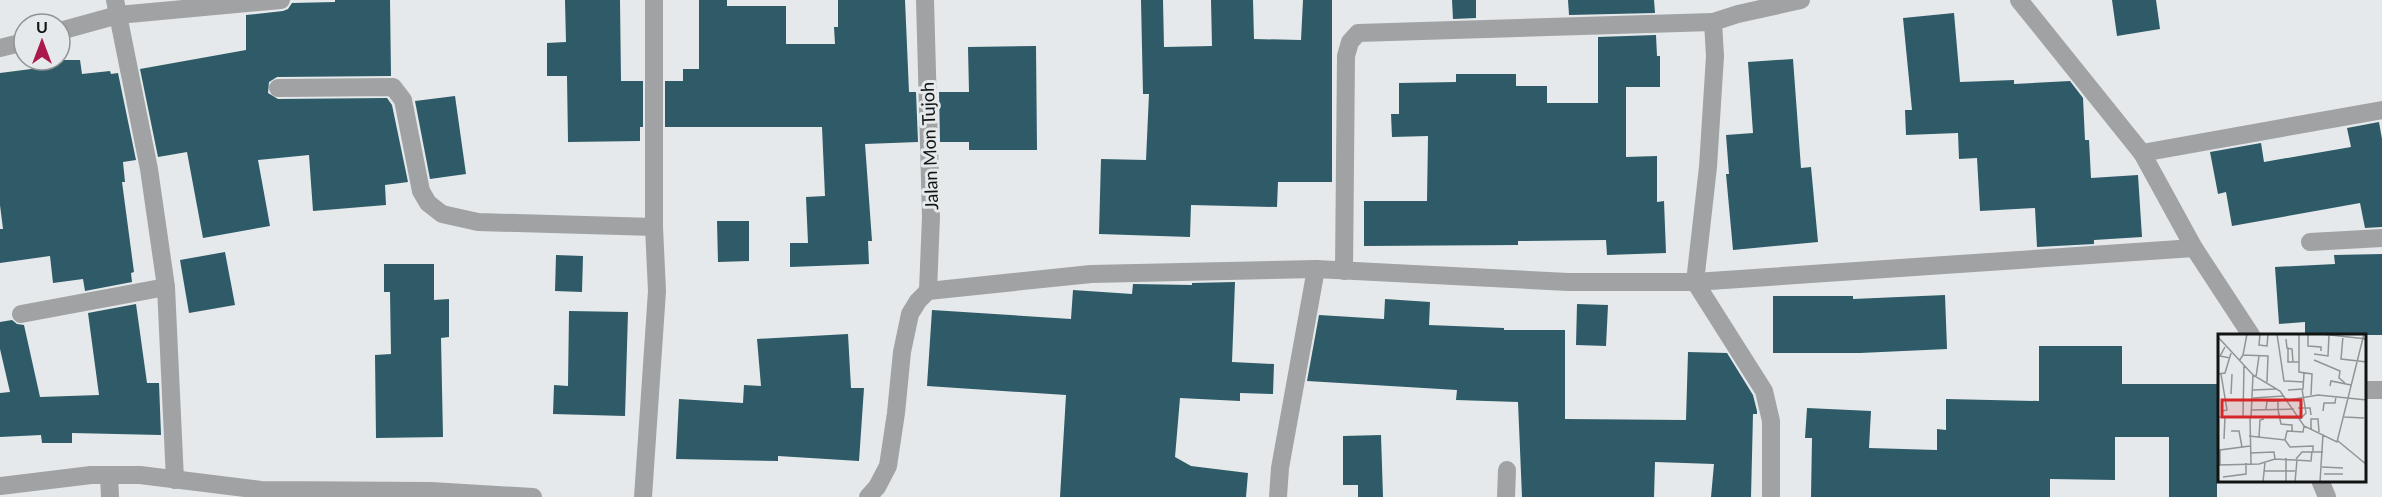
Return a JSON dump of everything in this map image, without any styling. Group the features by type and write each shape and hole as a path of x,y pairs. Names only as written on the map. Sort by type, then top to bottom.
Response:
{"street":[{"path":"72,26 116,8 281,0"},
{"path":"643,497 657,291 654,227 654,0"},
{"name":"Jalan Mon Tujoh","path":"925,0 931,217 928,291"},
{"path":"1344,271 1346,56 1350,42 1358,33 1713,22 1801,0"},
{"path":"2019,0 2142,153 2194,248 2250,334"},
{"path":"116,8 149,169 166,287 175,480"},
{"path":"1713,22 1715,56 1708,167 1695,282 1764,391 1771,421 1771,497"},
{"path":"278,88 393,87 403,100 421,191 428,203 442,214 478,222 654,227"},
{"path":"2142,153 2382,110"},
{"path":"2310,242 2382,238"},
{"path":"868,497 877,487 888,466 902,352 910,314 928,291 1091,274 1316,269 1568,282 1695,282 2194,248"},
{"path":"1278,497 1280,468 1316,269"},
{"path":"21,314 166,287"},
{"path":"1506,497 1507,470"},
{"path":"0,486 91,476 140,476 261,490 431,491 532,497"},
{"path":"109,476 110,497"},
{"path":"2321,482 2327,497"}],"building":[{"path":"335,0 390,0 391,76 277,77 269,82 268,93 278,99 387,98 392,105 408,182 385,185 386,205 313,211 309,155 258,160 270,226 203,238 187,152 158,157 140,69 246,50 246,15 283,11 288,9 292,3 335,2"},
{"path":"565,0 620,0 621,81 643,81 643,127 640,127 640,141 568,142 567,76 547,76 547,43 566,42"},
{"path":"699,0 727,0 727,6 786,6 786,44 835,44 834,27 838,27 838,0 905,0 909,92 916,92 918,142 865,144 872,241 868,241 869,264 790,267 790,243 808,243 806,197 825,196 822,127 665,127 665,81 683,81 683,69 699,69"},
{"path":"1141,0 1163,0 1164,47 1212,46 1211,0 1253,0 1254,39 1301,40 1303,0 1332,0 1332,182 1278,182 1277,207 1191,205 1190,237 1099,234 1101,159 1146,160 1149,94 1143,94"},
{"path":"1452,0 1476,0 1476,18 1453,19"},
{"path":"1568,0 1654,0 1655,13 1569,15"},
{"path":"2112,0 2156,0 2160,29 2117,36"},
{"path":"1954,13 1960,82 2014,80 2014,84 2070,81 2083,98 2085,140 2089,140 2091,178 2138,175 2142,237 2094,240 2094,244 2037,247 2035,208 1980,211 1977,158 1959,159 1958,133 1906,135 1905,110 1912,110 1903,18"},
{"path":"1656,35 1657,56 1660,56 1660,87 1626,87 1626,157 1657,156 1657,202 1664,201 1666,253 1607,255 1606,240 1518,241 1518,245 1364,246 1364,201 1427,201 1428,136 1392,137 1391,114 1399,114 1399,83 1456,82 1456,74 1516,74 1516,86 1547,86 1547,103 1598,103 1598,37"},
{"path":"1036,46 1037,150 969,150 969,142 940,142 939,92 969,92 968,47"},
{"path":"1793,59 1801,168 1811,167 1818,242 1733,250 1726,174 1729,174 1726,135 1753,133 1748,62"},
{"path":"72,60 80,60 82,74 110,71 111,74 118,73 136,160 123,162 125,182 122,182 134,272 131,273 132,282 85,291 83,279 53,283 50,256 0,263 0,229 3,229 0,205 0,73 72,72"},
{"path":"455,96 466,174 430,179 415,101"},
{"path":"2379,122 2382,139 2382,227 2365,228 2360,203 2232,226 2226,192 2218,194 2210,152 2261,143 2264,162 2351,147 2347,128"},
{"path":"717,221 749,221 749,261 718,262"},
{"path":"225,252 235,305 189,313 180,260"},
{"path":"2382,254 2382,335 2305,334 2305,322 2279,324 2275,267 2335,264 2334,255"},
{"path":"556,255 583,256 582,292 555,291"},
{"path":"384,264 434,264 434,300 449,299 449,337 441,338 443,437 376,438 375,355 391,354 390,292 384,292"},
{"path":"1235,282 1232,362 1274,364 1273,394 1240,393 1240,401 1180,398 1175,457 1191,466 1248,473 1246,497 1060,497 1066,395 927,386 932,310 1071,319 1073,290 1132,294 1133,284 1192,285 1192,283"},
{"path":"1945,295 1947,349 1860,353 1773,353 1773,296 1853,296 1853,299"},
{"path":"1385,299 1430,302 1429,325 1504,328 1504,330 1565,330 1565,419 1686,420 1688,352 1727,353 1753,395 1757,411 1757,414 1753,414 1751,497 1711,497 1714,464 1655,462 1654,497 1522,497 1518,402 1456,400 1457,390 1307,381 1319,315 1384,319"},
{"path":"136,304 147,383 159,383 161,435 72,433 72,443 42,443 41,435 0,437 0,393 10,392 0,349 0,322 12,320 24,325 40,397 99,395 88,313"},
{"path":"1577,304 1608,305 1606,346 1576,345"},
{"path":"569,311 628,312 625,416 553,414 554,385 568,386"},
{"path":"848,334 851,388 864,388 859,461 778,456 778,461 676,459 679,399 743,403 744,385 761,386 757,339"},
{"path":"2039,346 2122,346 2122,384 2217,384 2217,497 2169,497 2169,437 2115,437 2115,480 2050,479 2050,497 1811,497 1812,438 1805,438 1807,408 1871,411 1869,448 1937,450 1937,429 1946,430 1946,399 2039,401"},
{"path":"1381,435 1383,497 1358,497 1358,485 1343,485 1343,436"}]}
